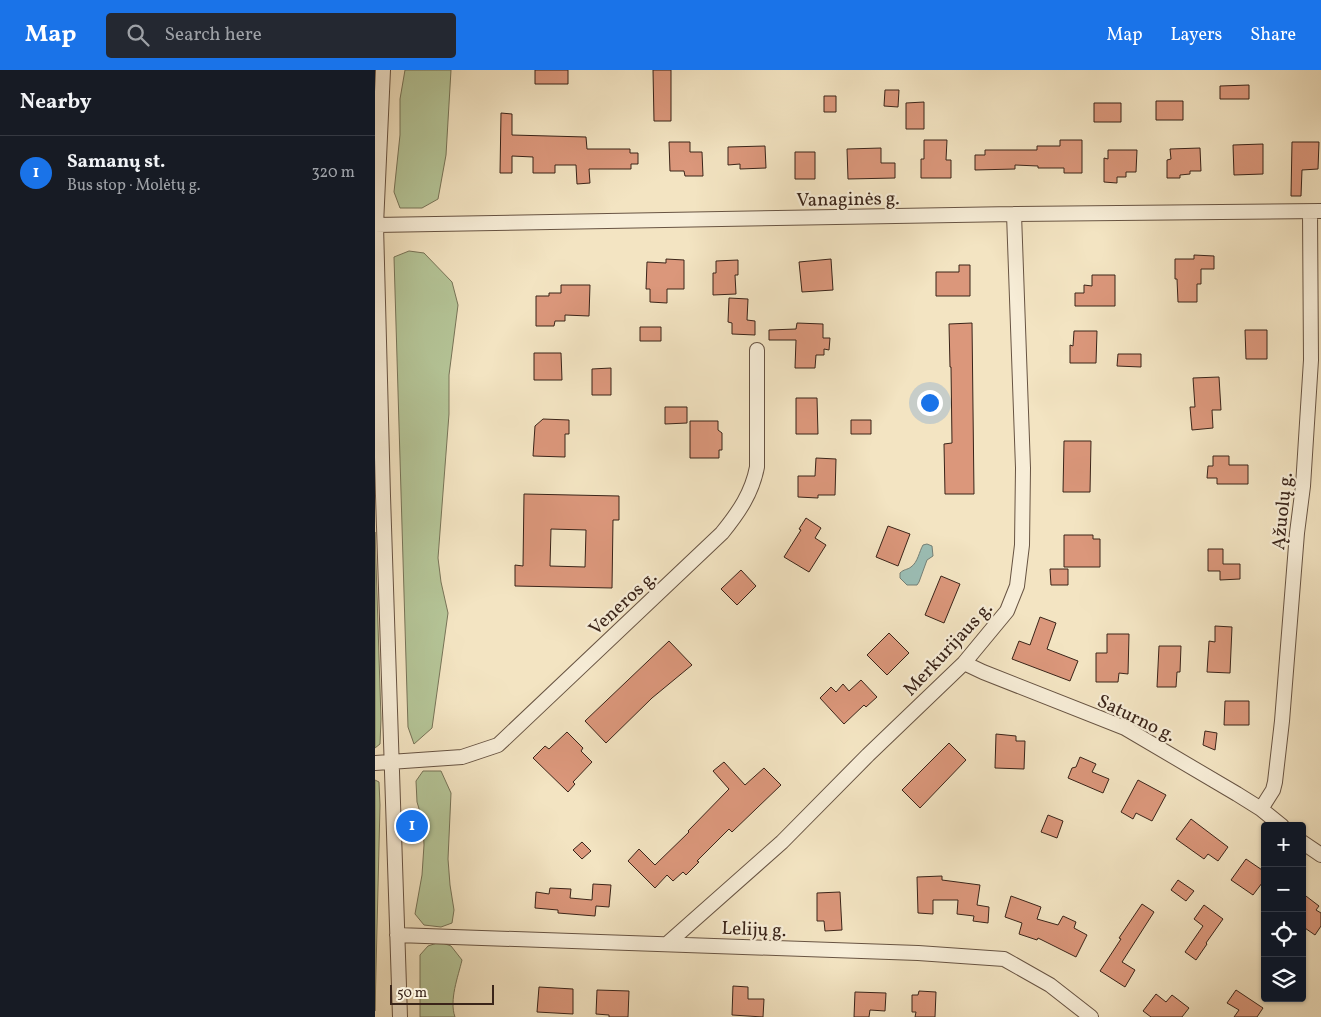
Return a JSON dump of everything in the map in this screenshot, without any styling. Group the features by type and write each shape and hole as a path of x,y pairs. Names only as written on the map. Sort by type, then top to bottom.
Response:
{"street":[{"path":"383,70 375,225 400,1017"},
{"name":"Vanaginės g.","path":"375,225 1315,211"},
{"name":"Ąžuolų g.","path":"1261,809 1273,790 1275,782 1282,721 1297,534 1303,486 1311,360 1315,211"},
{"name":"Merkurijaus g.","path":"668,943 782,842 868,755 964,663 1007,611 1017,586 1022,545 1023,468 1014,214"},
{"name":"Veneros g.","path":"375,763 462,757 498,745 722,533 743,505 755,479 757,467 757,350"},
{"name":"Saturno g.","path":"964,663 1125,728 1261,809 1277,822"},
{"path":"1306,845 1321,855"},
{"name":"Lelijų g.","path":"397,935 668,943 1004,958 1049,985 1091,1017"}],"green space":[{"path":"405,70 451,70 446,155 438,199 422,208 400,208 394,192 400,135 400,99"},
{"path":"409,251 424,253 452,282 458,305 449,375 449,414 438,558 448,613 432,728 414,744 408,727 394,257"},
{"path":"375,532 381,719 380,744 375,748"},
{"path":"423,771 441,771 451,793 448,859 454,910 452,923 441,927 424,925 415,914 422,875 424,845 423,822 417,802 416,781"},
{"path":"375,780 379,782 380,805 375,1011"},
{"path":"440,942 451,946 462,960 456,981 453,1003 455,1017 420,1017 420,955 428,946"}],"water":[{"path":"923,545 932,546 933,556 927,560 917,585 907,585 900,578 900,573 913,565"}],"building":[{"path":"535,70 568,70 568,84 535,84"},
{"path":"653,70 671,70 671,121 654,121"},
{"path":"1249,85 1249,99 1220,99 1220,86"},
{"path":"885,90 899,90 898,107 884,106"},
{"path":"824,96 836,96 836,112 824,112"},
{"path":"1156,101 1183,101 1183,120 1156,120"},
{"path":"924,102 924,129 906,129 906,103"},
{"path":"1094,103 1121,103 1121,122 1094,122"},
{"path":"501,113 512,114 512,135 586,137 587,149 630,149 630,153 638,153 638,164 631,164 631,169 589,169 590,183 577,184 576,165 555,165 555,173 533,173 533,157 512,156 512,173 500,173"},
{"path":"924,140 947,140 946,160 951,160 951,178 921,178"},
{"path":"1060,140 1082,140 1082,173 1064,173 1064,168 1038,168 1038,166 1015,165 1015,169 975,170 975,155 985,155 985,150 1037,150 1037,146 1060,146"},
{"path":"669,142 690,142 690,152 702,152 703,176 685,176 684,171 670,171"},
{"path":"1292,142 1319,142 1318,169 1302,170 1301,196 1291,196"},
{"path":"1263,144 1263,174 1234,175 1233,145"},
{"path":"765,146 766,168 740,169 740,164 728,165 728,147"},
{"path":"881,148 881,163 895,163 895,178 848,179 847,149"},
{"path":"1200,148 1201,171 1190,171 1190,174 1180,175 1180,178 1167,178 1167,160 1171,159 1170,149"},
{"path":"1108,150 1137,150 1136,172 1126,172 1126,177 1117,177 1117,183 1104,182 1104,158 1108,159"},
{"path":"795,152 815,152 815,179 795,179"},
{"path":"1194,255 1214,256 1214,269 1201,269 1201,284 1197,284 1197,302 1178,302 1175,259 1194,259"},
{"path":"666,259 684,260 684,289 667,289 667,303 650,302 650,289 646,289 647,262 666,263"},
{"path":"831,259 833,290 802,292 799,262"},
{"path":"738,260 738,275 735,275 736,294 713,295 713,273 716,273 716,261"},
{"path":"959,265 970,265 970,296 936,296 936,272 959,272"},
{"path":"1092,275 1115,275 1115,306 1075,306 1075,293 1084,293 1084,285 1092,286"},
{"path":"561,285 590,285 589,316 565,315 565,321 555,321 554,326 536,326 536,296 549,296 549,293 561,293"},
{"path":"729,298 748,299 747,320 755,321 755,335 732,334 732,323 728,322"},
{"path":"797,323 823,324 823,338 830,338 829,350 824,349 824,355 816,355 815,368 795,368 796,340 769,340 769,330 796,329"},
{"path":"972,323 974,494 945,494 944,444 952,443 949,324"},
{"path":"640,327 661,327 661,341 640,341"},
{"path":"1245,330 1267,330 1267,359 1246,359"},
{"path":"1074,331 1097,331 1096,363 1070,363 1070,345 1073,346"},
{"path":"534,353 561,353 562,380 534,380"},
{"path":"1118,354 1141,354 1141,367 1117,366"},
{"path":"611,368 611,395 592,395 592,369"},
{"path":"1219,377 1221,410 1212,410 1213,428 1192,430 1190,407 1195,407 1193,378"},
{"path":"796,398 817,398 818,434 796,434"},
{"path":"665,407 687,407 687,423 665,424"},
{"path":"543,419 569,420 569,434 565,434 565,457 533,456 535,426"},
{"path":"851,420 871,420 871,434 851,434"},
{"path":"690,421 718,421 718,430 722,433 722,450 719,450 719,458 690,458"},
{"path":"1064,441 1091,441 1090,492 1063,492"},
{"path":"1213,456 1229,456 1229,465 1248,465 1248,484 1217,484 1217,478 1207,478 1208,466 1213,466"},
{"path":"816,458 836,459 835,495 818,495 818,498 798,497 798,476 815,476"},
{"path":"524,494 619,496 619,520 613,520 612,588 515,586 515,565 523,566","holes":["551,529 586,530 585,567 550,566"]},
{"path":"806,518 821,528 815,538 826,545 809,572 784,557 801,530 799,529"},
{"path":"888,526 910,534 898,566 876,557"},
{"path":"1064,535 1093,535 1093,539 1100,539 1100,567 1064,567"},
{"path":"1208,549 1223,549 1223,564 1240,564 1240,579 1220,580 1220,571 1208,571"},
{"path":"1050,569 1068,569 1068,585 1051,585"},
{"path":"741,570 756,586 737,605 721,589"},
{"path":"941,576 960,584 944,623 925,615"},
{"path":"1040,617 1056,623 1047,649 1078,661 1070,681 1012,659 1019,641 1030,645"},
{"path":"1215,626 1232,627 1230,673 1207,672 1209,641 1215,642"},
{"path":"889,633 909,653 887,675 867,655"},
{"path":"1107,634 1129,634 1128,674 1119,673 1118,682 1096,682 1096,653 1107,653"},
{"path":"669,641 692,665 652,698 606,743 585,721"},
{"path":"1159,646 1181,646 1180,672 1177,672 1176,687 1157,687"},
{"path":"861,680 877,697 866,707 864,705 844,724 820,698 831,687 836,692 843,684 849,691"},
{"path":"1225,701 1249,701 1249,725 1224,725"},
{"path":"1205,731 1217,733 1215,750 1203,745"},
{"path":"567,732 583,748 581,751 592,762 573,782 575,784 568,792 533,758 545,746 549,749"},
{"path":"996,734 1016,736 1016,741 1025,741 1024,769 995,768"},
{"path":"949,743 966,760 920,808 902,790"},
{"path":"1080,757 1096,764 1092,772 1109,779 1103,793 1068,778"},
{"path":"724,762 745,785 764,768 781,785 732,832 729,829 697,861 699,862 686,875 683,872 673,881 667,875 655,888 628,861 639,849 655,865 689,832 729,789 713,771"},
{"path":"1138,780 1166,795 1152,821 1136,813 1133,819 1121,812"},
{"path":"1048,815 1063,821 1057,838 1041,832"},
{"path":"1191,819 1228,847 1218,861 1208,854 1204,859 1176,839"},
{"path":"582,842 591,851 582,859 573,850"},
{"path":"1246,859 1261,869 1261,884 1253,895 1231,880"},
{"path":"942,876 942,880 980,885 977,905 989,907 988,923 973,921 974,916 957,914 958,900 933,900 933,914 918,913 917,877"},
{"path":"1178,880 1194,891 1186,901 1171,890"},
{"path":"593,884 611,885 609,907 596,906 595,916 558,913 558,910 535,908 536,892 549,894 550,888 571,889 570,898 592,900"},
{"path":"840,892 842,930 825,931 824,921 817,921 817,893"},
{"path":"1011,896 1041,907 1037,919 1058,925 1063,916 1076,922 1074,928 1087,935 1076,957 1038,938 1037,940 1019,934 1022,923 1005,917"},
{"path":"1306,896 1319,906 1316,910 1321,913 1321,926 1315,935 1306,929"},
{"path":"1142,904 1154,912 1122,962 1135,970 1125,987 1100,971"},
{"path":"1204,905 1223,919 1196,960 1185,952 1203,926 1194,919"},
{"path":"733,986 748,987 748,999 764,999 763,1017 732,1015"},
{"path":"539,987 573,989 573,1014 537,1012"},
{"path":"597,990 629,991 628,1017 609,1017 609,1015 596,1014"},
{"path":"1236,990 1263,1008 1257,1017 1234,1017 1239,1010 1227,1003"},
{"path":"919,991 936,992 935,1017 915,1017 916,1012 912,1012 912,995 918,995"},
{"path":"855,992 886,993 885,1011 870,1010 869,1017 854,1017"},
{"path":"1156,994 1166,1002 1172,995 1189,1008 1182,1017 1151,1017 1143,1011"}],"place":[{"name":"Samanų st.","path":"412,826"}]}
